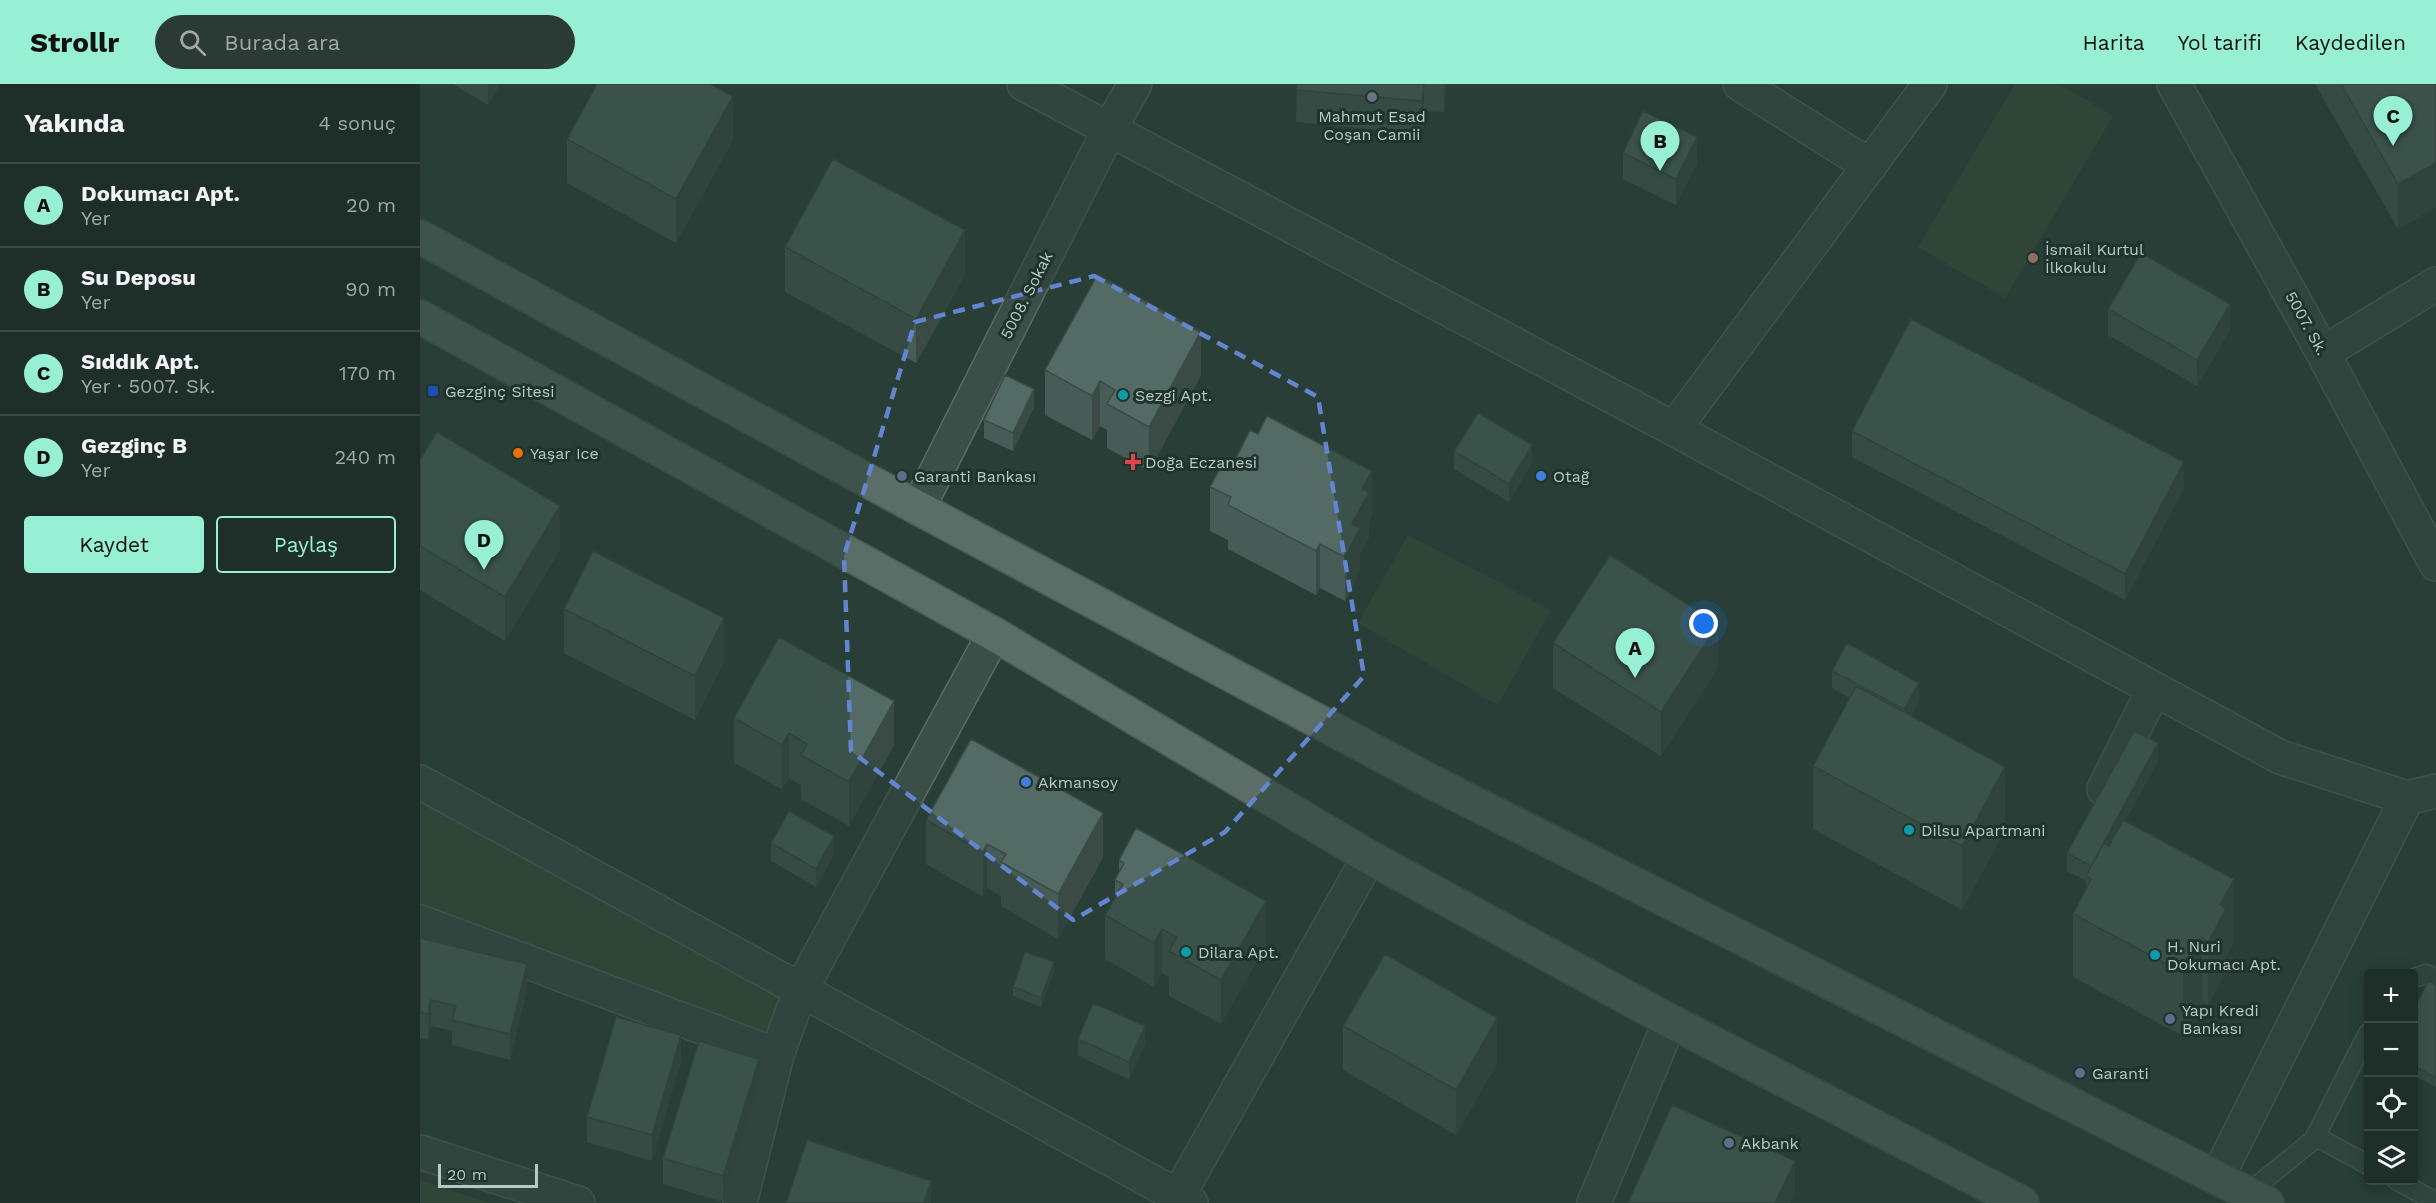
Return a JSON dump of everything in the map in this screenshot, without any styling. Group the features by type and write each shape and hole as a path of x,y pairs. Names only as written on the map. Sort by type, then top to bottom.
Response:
{"main road":[{"path":"420,237 918,508 1432,782 2257,1198"},
{"path":"420,317 994,634 1369,856 1670,1021 2022,1203"}],"street":[{"path":"1024,84 1674,429 2280,757 2421,794 2217,1178"},
{"name":"5008. Sokak","path":"918,508 1110,128 1135,84"},
{"path":"1740,84 1870,166"},
{"path":"1674,429 1930,84"},
{"name":"5007. Sk.","path":"2174,84 2323,353 2436,564"},
{"path":"2323,353 2436,284"},
{"path":"741,1203 777,1055 800,991 994,634"},
{"path":"2092,812 2154,689"},
{"path":"420,782 1184,1199 1369,856"},
{"path":"420,922 777,1055"},
{"path":"1594,1203 1670,1021"},
{"path":"420,1152 578,1203"}],"lane":[{"path":"2418,977 2426,974 2436,979"},
{"path":"2313,1141 2364,1041"},
{"path":"2257,1198 2317,1137 2364,1163"},
{"path":"2406,1185 2435,1199"}],"highlighted area":[{"path":"1094,276 1318,397 1364,676 1225,832 1073,920 851,751 844,556 915,322"}],"green space":[{"path":"2015,84 2059,84 2113,116 2005,298 1918,247"},
{"path":"1408,535 1551,610 1498,705 1358,623"},
{"path":"420,782 800,991 777,1055 420,922"},
{"path":"420,1180 489,1203 420,1203"}],"building":[{"path":"597,84 710,84 733,96 676,199 567,139"},
{"path":"1297,84 1424,84 1422,101 1296,90"},
{"path":"2341,84 2436,84 2436,163 2398,184"},
{"path":"1643,111 1697,137 1676,179 1623,153"},
{"path":"833,159 965,230 916,319 785,247"},
{"path":"2141,253 2230,304 2197,360 2108,309"},
{"path":"1098,274 1201,331 1149,427 1107,404 1115,390 1100,381 1092,396 1045,370"},
{"path":"1911,319 2184,462 2125,574 1852,431"},
{"path":"1005,375 1034,389 1013,433 984,420"},
{"path":"1478,413 1532,445 1509,484 1454,451"},
{"path":"1267,416 1372,471 1362,489 1369,492 1352,524 1360,528 1345,557 1320,544 1316,551 1228,505 1231,497 1210,487 1226,457 1234,462 1250,430 1258,434"},
{"path":"437,432 560,506 505,597 420,546 420,460"},
{"path":"593,551 724,618 695,676 564,609"},
{"path":"1610,555 1718,624 1661,712 1553,643"},
{"path":"779,637 894,701 849,782 801,755 807,744 789,733 782,745 734,718"},
{"path":"1847,643 1919,683 1904,709 1832,671"},
{"path":"1856,686 2005,767 1962,846 1813,766"},
{"path":"2134,731 2158,743 2091,866 2067,853"},
{"path":"971,739 1103,813 1058,894 1001,862 1006,854 987,844 983,852 926,820"},
{"path":"789,811 834,836 816,869 771,843"},
{"path":"2123,820 2234,879 2220,905 2226,909 2208,942 2202,938 2183,973 2073,914 2091,879 2086,876 2104,843 2109,846"},
{"path":"1136,828 1266,901 1221,980 1169,951 1177,937 1162,929 1154,943 1105,915 1123,884 1115,880 1124,863 1119,860"},
{"path":"420,938 527,964 510,1034 452,1020 456,1006 431,1000 428,1014 420,1012"},
{"path":"1025,952 1054,962 1041,998 1013,987"},
{"path":"1385,954 1497,1018 1456,1090 1343,1026"},
{"path":"2428,981 2436,985 2436,1078 2418,1068 2418,1001"},
{"path":"1093,1003 1145,1026 1129,1062 1078,1039"},
{"path":"616,1017 681,1035 652,1135 587,1117"},
{"path":"699,1041 759,1059 723,1176 663,1158"},
{"path":"1672,1105 1795,1161 1775,1203 1628,1203"},
{"path":"807,1140 931,1181 924,1203 786,1203"}],"place":[{"name":"Mahmut Esad Coşan Camii","path":"1372,97"},
{"name":"Sıddık Apt.","path":"2393,146"},
{"name":"Su Deposu","path":"1660,171"},
{"name":"İsmail Kurtul İlkokulu","path":"2033,258"},
{"name":"Gezginç Sitesi","path":"433,391"},
{"name":"Sezgi Apt.","path":"1123,395"},
{"name":"Yaşar Ice","path":"518,453"},
{"name":"Doğa Eczanesi","path":"1133,462"},
{"name":"Garanti Bankası","path":"902,476"},
{"name":"Otağ","path":"1541,476"},
{"name":"Gezginç B","path":"484,570"},
{"name":"Dokumacı Apt.","path":"1635,678"},
{"name":"Akmansoy","path":"1026,782"},
{"name":"Dilsu Apartmani","path":"1909,830"},
{"name":"Dilara Apt.","path":"1186,952"},
{"name":"H. Nuri Dokumacı Apt.","path":"2155,955"},
{"name":"Yapı Kredi Bankası","path":"2170,1019"},
{"name":"Garanti","path":"2080,1073"},
{"name":"Akbank","path":"1729,1143"}]}
